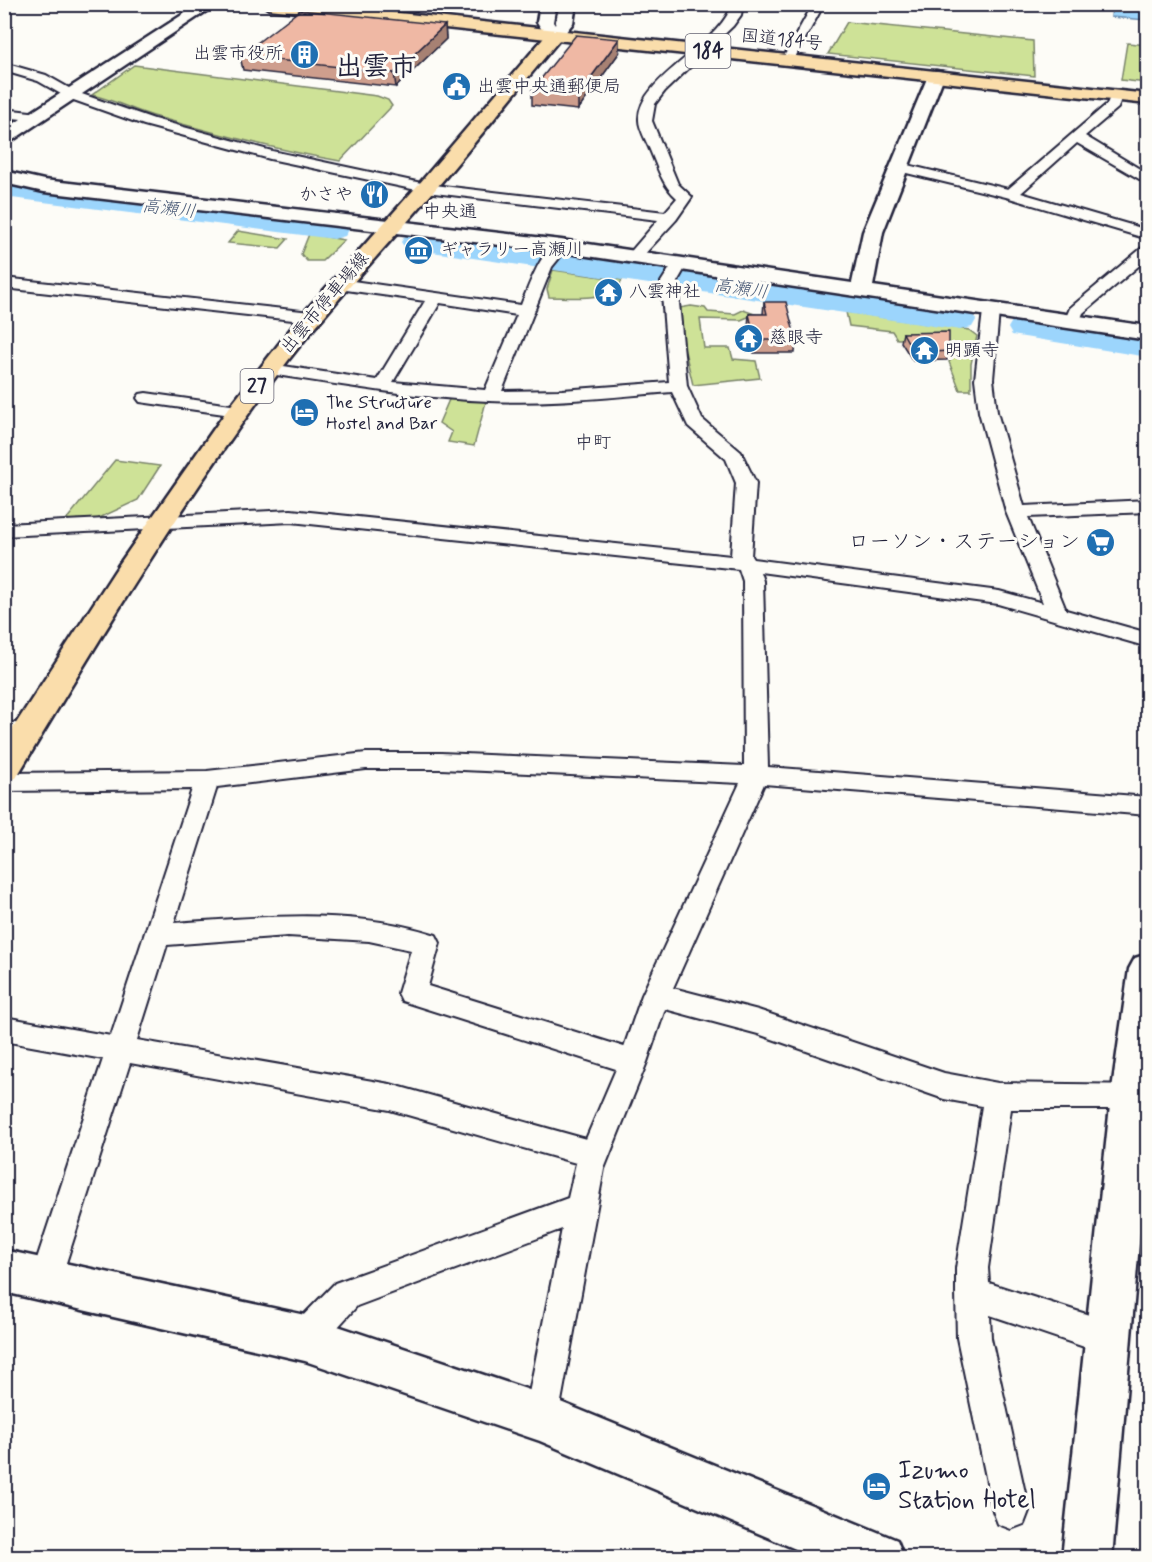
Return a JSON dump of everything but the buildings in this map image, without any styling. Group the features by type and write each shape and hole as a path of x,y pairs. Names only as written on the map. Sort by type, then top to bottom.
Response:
{"main road":[{"name":"国道184号","path":"269,4 325,7 554,36 1148,99"},
{"name":"出雲市停車場線","path":"4,770 16,731 238,411 311,317 426,188 554,36"}],"street":[{"path":"4,138 210,4"},
{"path":"548,4 544,22 554,36 565,23 568,4"},
{"path":"635,256 671,217 685,197 672,186 645,121 649,104 660,88 729,24 738,4"},
{"path":"788,60 819,4"},
{"path":"4,67 42,78 72,95 149,122 270,155 426,188 671,217"},
{"path":"862,290 873,232 936,76"},
{"path":"1011,194 1113,105 1116,95"},
{"path":"4,113 39,117"},
{"path":"1077,137 1148,180"},
{"path":"899,167 1011,194 1148,235"},
{"path":"4,177 44,186 635,256 1148,333"},
{"path":"491,396 545,266 561,246"},
{"path":"1072,322 1076,311 1148,250"},
{"path":"541,1418 589,1169 633,1062 656,995 756,775 753,581 747,564 741,556 746,483 734,456 694,422 678,386 669,282 680,263"},
{"path":"4,283 311,317"},
{"path":"339,284 525,311"},
{"path":"382,386 435,298"},
{"path":"991,311 984,379 988,412 1016,512 1057,613"},
{"path":"270,369 382,386 491,396 567,395 678,386"},
{"path":"146,398 238,411"},
{"path":"1016,512 1148,506"},
{"path":"4,530 291,516 747,564 999,598 1148,640"},
{"path":"4,782 207,780 377,761 441,761 756,775 1148,806"},
{"path":"207,780 121,1050 25,1276 304,1338 541,1418 879,1557"},
{"path":"158,935 288,926 369,930 427,943 412,993 633,1062"},
{"path":"1087,1557 1108,1338 1139,1096 1148,969"},
{"path":"656,995 758,1022 944,1086 998,1096 1139,1096"},
{"path":"4,1029 390,1097 595,1155"},
{"path":"998,1096 972,1268 972,1293 974,1338 1011,1511"},
{"path":"304,1338 346,1294 582,1207"},
{"path":"972,1293 1108,1338"}],"green space":[{"path":"847,22 1033,41 1034,76 828,54"},
{"path":"1127,43 1147,45 1147,83 1121,80"},
{"path":"134,65 377,96 388,100 392,106 340,161 202,130 92,95"},
{"path":"238,231 288,239 280,248 228,243"},
{"path":"309,234 344,240 322,261 307,261 301,254"},
{"path":"553,270 622,280 618,287 601,295 579,298 549,297 547,289"},
{"path":"691,306 705,308 708,312 735,314 743,310 755,314 741,320 700,319 704,348 730,348 733,359 756,361 760,378 693,385 683,343 679,308"},
{"path":"846,312 969,330 977,336 971,364 971,390 960,390 949,362 953,357 940,338 897,339 892,331 849,326"},
{"path":"451,395 487,398 474,446 448,442 452,432 439,423"},
{"path":"115,460 160,466 138,500 97,519 66,520"}],"water":[{"path":"1112,5 1147,6 1147,20 1111,17"}],"waterway":[{"name":"高瀬川","path":"4,188 334,230"},
{"name":"高瀬川","path":"416,242 960,320"},
{"name":"高瀬川","path":"1024,328 1148,347"}],"place":[{"name":"出雲市役所","path":"304,54"},
{"name":"出雲中央通郵便局","path":"456,87"},
{"name":"かさや","path":"374,195"},
{"name":"ギャラリー高瀬川","path":"419,250"},
{"name":"八雲神社","path":"608,292"},
{"name":"慈眼寺","path":"748,338"},
{"name":"明顕寺","path":"924,351"},
{"name":"The Structure Hostel and Bar","path":"305,413"},
{"name":"ローソン・ステーション","path":"1101,542"},
{"name":"Izumo Station Hotel","path":"877,1486"}],"district":[{"name":"出雲市","path":"376,67"},
{"name":"中央通","path":"450,212"},
{"name":"中町","path":"593,443"}]}
